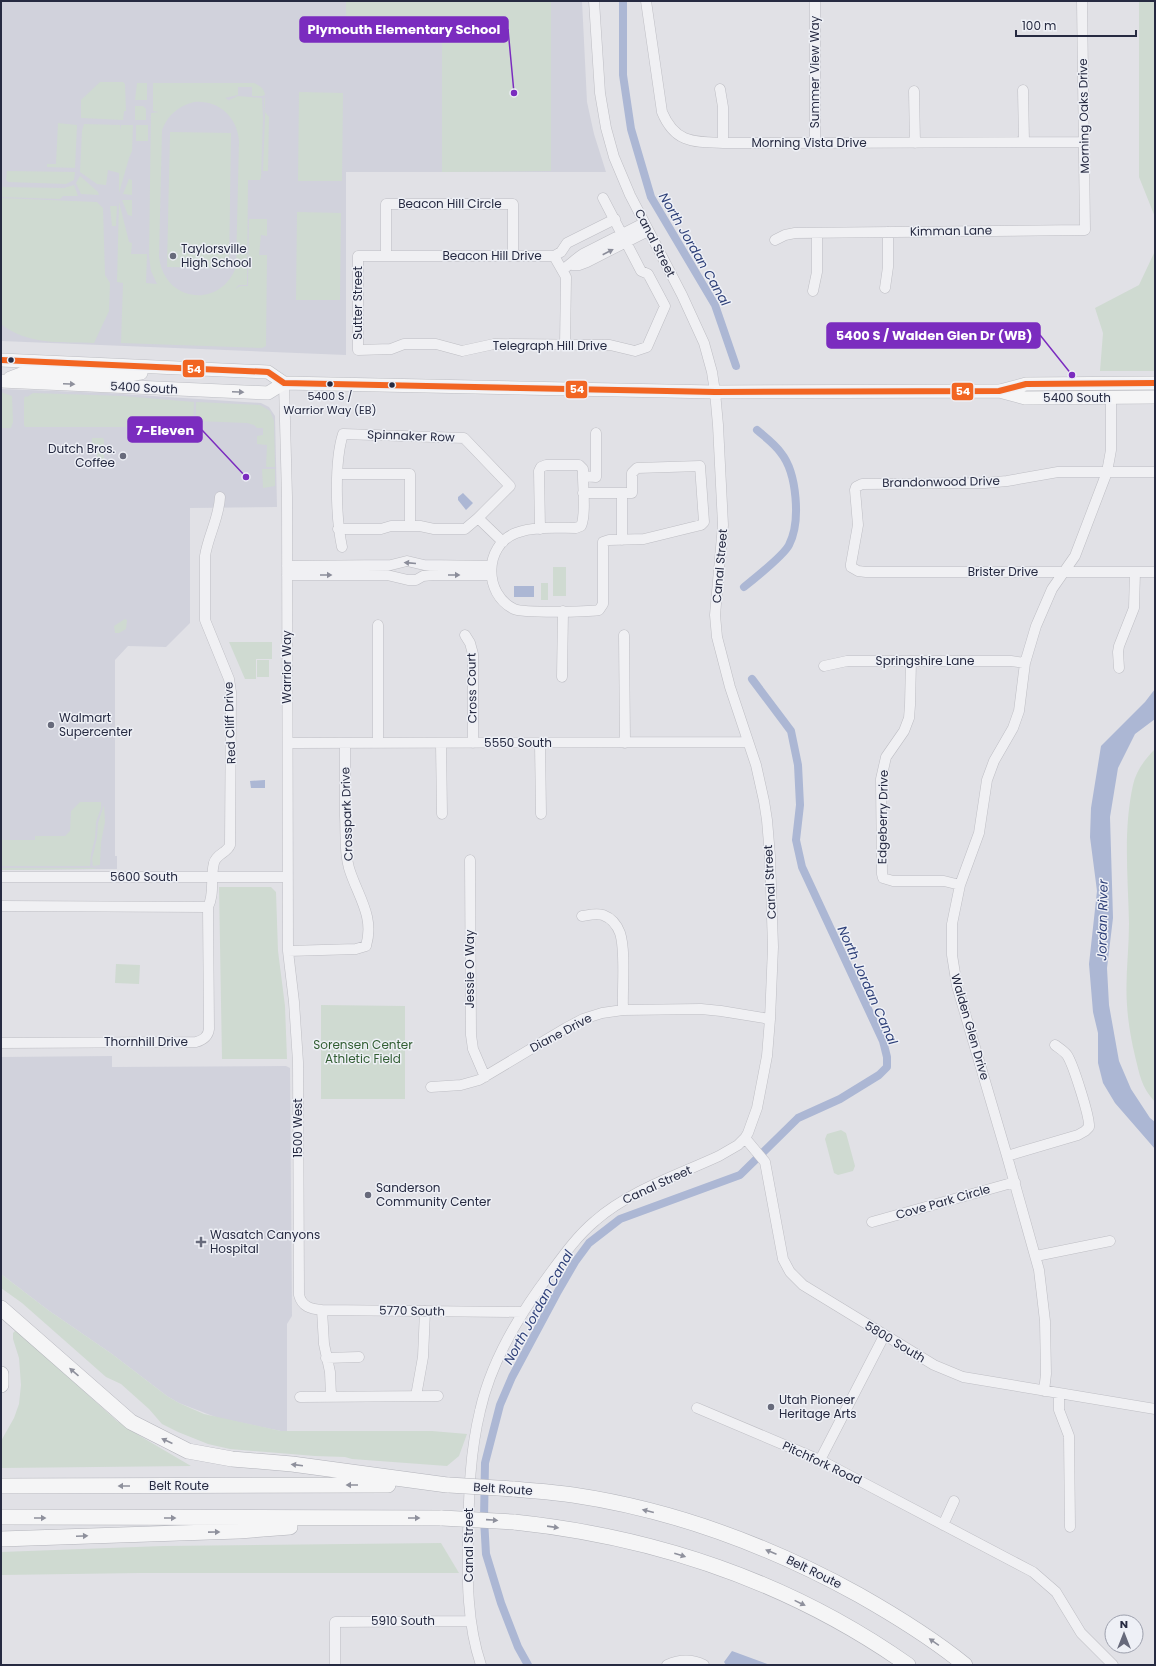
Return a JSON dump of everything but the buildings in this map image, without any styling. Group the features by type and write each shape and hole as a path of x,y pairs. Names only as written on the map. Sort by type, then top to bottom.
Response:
{"highway":[{"path":"1,1308 131,1422 188,1451 232,1459 292,1464 448,1485"},
{"path":"1,1374 1,1384"},
{"name":"Belt Route","path":"1,1486 448,1485 573,1495 632,1506 685,1520 737,1537 797,1563 871,1602 912,1627 965,1665"},
{"path":"1,1518 442,1518 514,1522 572,1529 640,1543 720,1568 767,1586 825,1615 908,1665"},
{"path":"1,1539 238,1531 385,1518"}],"main road":[{"name":"5400 South","path":"1,360 268,372 284,383"},
{"path":"1,381 26,372 120,376 170,368"},
{"name":"5400 South","path":"1,381 268,393 284,383 715,392 999,391 1026,384 1155,382"},
{"name":"5400 South","path":"999,391 1025,398 1155,397"}],"street":[{"name":"Canal Street","path":"481,1665 470,1621 468,1566 471,1468 476,1429 486,1390 505,1346 522,1312 576,1239 585,1230 605,1213 638,1193 731,1150 745,1138 751,1128 763,1080 767,1056 770,1019 773,947 770,856 764,801 748,742 730,687 717,637 716,615 723,525 715,392 704,343 682,295 646,227 614,157 606,128 598,74 594,1"},
{"name":"Morning Vista Drive","path":"646,1 662,112 666,123 680,136 690,141 723,143 1083,142"},
{"name":"Summer View Way","path":"815,1 815,143"},
{"name":"Morning Oaks Drive","path":"1082,1 1085,230"},
{"path":"720,89 723,107 723,143"},
{"path":"1023,90 1024,142"},
{"path":"914,91 915,142"},
{"path":"603,198 624,238"},
{"name":"Beacon Hill Circle","path":"386,256 386,204 513,204 513,256"},
{"name":"Beacon Hill Drive","path":"358,256 554,256 561,252 567,243 614,219"},
{"path":"562,270 572,265 576,259 583,254 624,238 646,227"},
{"name":"Kimman Lane","path":"775,240 790,234 817,233 1085,230"},
{"path":"885,288 888,266 888,232"},
{"path":"813,291 817,272 817,233"},
{"name":"Telegraph Hill Drive","path":"358,350 391,349 404,344 436,344 462,351 494,344 610,345 635,351 647,347 665,306 648,274 642,271 624,238"},
{"name":"Sutter Street","path":"358,256 358,350"},
{"path":"554,256 566,277 566,344"},
{"name":"Warrior Way","path":"284,383 288,743 288,951"},
{"name":"Walden Glen Drive","path":"1044,1391 1046,1374 1044,1309 1036,1256 955,975 952,935 954,913 960,885 979,833 985,790 991,769 1013,728 1019,711 1025,663 1032,638 1046,600 1075,556 1107,472 1111,450 1111,398"},
{"path":"583,476 596,476 596,433"},
{"name":"Spinnaker Row","path":"338,474 339,452 343,434 464,438 510,486 478,518"},
{"path":"540,529 539,472 541,467 546,465 579,465 583,469 583,493 583,521 581,526 576,528 540,529 515,533 503,542 496,551 491,571 497,592 513,609 528,611 596,611 601,609 603,604 603,542 609,540 644,539 701,525 704,518 700,466 637,468 632,474 632,492 583,493"},
{"name":"Brandonwood Drive","path":"851,567 858,525 855,490 859,486 869,483 996,483 1054,472 1155,472"},
{"path":"342,548 338,529 338,474 410,474 410,526"},
{"path":"622,493 622,540"},
{"name":"Red Cliff Drive","path":"212,876 215,859 229,848 230,845 232,799 230,682 205,620 205,556 220,508 220,497"},
{"path":"338,529 381,529 390,526 420,526 434,529 465,529 478,518 503,542"},
{"path":"286,570 391,565 407,561 424,565 491,571"},
{"name":"Brister Drive","path":"851,567 858,571 866,572 1155,572"},
{"path":"286,570 387,575 408,580 416,580 423,576 491,571"},
{"path":"1119,668 1119,646 1134,608 1135,572"},
{"path":"562,611 562,678"},
{"path":"378,625 378,743"},
{"name":"Cross Court","path":"465,634 470,643 473,654 473,743"},
{"path":"624,635 625,743"},
{"name":"Springshire Lane","path":"824,666 846,661 1010,661 1025,663"},
{"name":"Edgeberry Drive","path":"911,661 909,718 904,731 886,758 881,779 882,874 883,878 893,881 944,882 960,885"},
{"name":"5550 South","path":"288,743 748,742"},
{"name":"Crosspark Drive","path":"288,951 356,949 366,946 368,942 369,924 366,909 351,874 346,854 345,743"},
{"path":"441,743 442,814"},
{"path":"540,743 541,814"},
{"name":"Jessie O Way","path":"470,860 471,1035 473,1049 485,1077"},
{"name":"Thornhill Drive","path":"1,1043 196,1042 203,1040 209,1029 208,907 212,899 212,876"},
{"name":"5600 South","path":"1,877 287,877"},
{"path":"1,906 208,907"},
{"path":"582,916 598,914 603,915 611,920 618,928 622,945 623,1010"},
{"name":"1500 West","path":"288,951 297,1028 298,1296 303,1305"},
{"name":"Diane Drive","path":"431,1087 461,1086 485,1077 578,1021 602,1013 623,1010 711,1010 770,1019"},
{"path":"1007,1156 1078,1135 1089,1127 1088,1114 1070,1060 1063,1051 1055,1045"},
{"name":"5800 South","path":"745,1138 764,1162 783,1259 790,1272 803,1285 934,1366 963,1378 1155,1409"},
{"name":"Cove Park Circle","path":"872,1222 1015,1182"},
{"path":"1036,1256 1110,1241"},
{"name":"5770 South","path":"303,1305 322,1310 522,1312"},
{"path":"322,1310 326,1358 330,1372 331,1396"},
{"path":"416,1396 423,1357 425,1311"},
{"path":"820,1460 884,1336"},
{"path":"326,1358 359,1357"},
{"path":"1059,1394 1059,1410 1069,1436 1070,1527"},
{"path":"300,1397 438,1396"},
{"name":"Pitchfork Road","path":"697,1408 820,1460 1010,1559 1041,1578 1061,1599 1081,1633 1113,1665"},
{"path":"943,1524 954,1502"},
{"name":"5910 South","path":"335,1665 335,1622 470,1621"},
{"path":"668,1665 685,1660 698,1662 704,1665"}],"shaded area":[{"name":"Taylorsville High School","path":"1,1 582,1 587,102 594,134 606,172 346,172 346,355 1,341"},
{"path":"1,389 107,393 261,403 269,407 275,416 277,507 190,508 190,623 166,647 128,646 115,660 115,856 117,856 117,869 1,870"},
{"name":"Wasatch Canyons Hospital","path":"112,1056 112,1067 286,1066 290,1068 292,1316 287,1324 287,1431 218,1418 179,1403 167,1396 112,1354 48,1310 1,1274 1,1057"}],"green space":[{"path":"346,1 551,1 551,171 442,172 442,26 346,25"},
{"path":"1139,1 1155,1 1155,217 1139,177"},
{"path":"100,82 123,82 125,84 126,111 124,111 123,120 81,118 81,100"},
{"path":"137,83 147,83 147,100 135,100"},
{"path":"153,83 254,83 260,86 264,91 265,95 252,96 252,87 238,87 238,95 225,98 230,101 229,100 238,96 262,98 263,118 261,177 260,180 248,180 247,285 239,285 235,289 240,286 248,286 249,219 267,219 267,236 261,235 259,255 267,255 266,346 262,348 121,343 123,283 117,282 119,202 129,242 132,243 131,254 147,254 146,283 157,284 151,271 149,256 151,113 159,112 153,111","holes":["194,102 203,102 225,111 234,124 239,141 236,267 228,281 218,290 206,295 193,295 181,291 170,283 163,271 159,256 162,130 167,120 178,109"]},
{"path":"299,92 343,93 342,181 298,181"},
{"path":"264,98 265,112 269,117 268,171 263,171 265,117"},
{"path":"135,106 143,106 146,109 146,120 135,120"},
{"path":"58,123 77,125 75,168 47,167 47,164 56,164"},
{"path":"84,124 120,125 120,131 121,125 133,125 132,151 119,193 119,173 108,170 106,185 97,184 80,172 82,131"},
{"path":"136,125 148,125 148,141 136,141"},
{"path":"170,132 231,133 229,268 167,267"},
{"path":"7,171 75,172 74,180 66,184 8,182 6,180"},
{"path":"80,176 98,192 99,195 81,194 76,183"},
{"path":"129,179 132,180 132,195 123,194"},
{"path":"74,185 78,196 63,196 60,199 1,197 1,187 64,188"},
{"path":"1,198 97,202 103,208 105,275 110,283 109,311 94,343 57,342 33,339 11,331 1,324"},
{"path":"122,200 132,200 132,216 128,215"},
{"path":"110,206 117,206 116,226 112,226"},
{"path":"297,212 341,213 340,300 296,300"},
{"path":"1155,251 1155,371 1100,371 1103,333 1095,308 1139,285"},
{"path":"1,392 12,396 13,422 11,428 1,428"},
{"path":"33,393 123,396 194,402 193,429 192,431 173,427 25,427 24,399 25,396 27,397"},
{"path":"196,402 260,405 270,411 274,421 275,467 266,467 267,445 257,444 257,436 263,435 263,428 257,428 254,425 247,423 196,421"},
{"path":"92,438 103,438 104,440 104,463 97,467 97,448 91,450"},
{"path":"262,469 275,469 275,486 263,488"},
{"path":"553,567 566,567 566,596 553,596"},
{"path":"541,583 548,583 548,600 541,600"},
{"path":"125,619 127,620 126,629 119,633 115,633 114,626"},
{"path":"229,642 272,642 272,659 256,659 256,679 245,679"},
{"path":"257,660 269,660 269,677 257,677"},
{"path":"1155,749 1155,1102 1144,1086 1135,1056 1128,1018 1126,985 1129,923 1127,836 1130,802 1136,775 1144,761"},
{"path":"80,802 101,802 101,808 96,822 90,866 1,866 1,837 3,840 35,840 35,836 65,836 70,831 71,811"},
{"path":"104,805 105,822 101,842 100,865 93,866 92,859 97,838 98,823"},
{"path":"1,868 97,868 3,870"},
{"path":"219,887 271,887 276,892 278,951 285,1006 287,1059 222,1059"},
{"path":"116,964 140,965 139,984 115,983"},
{"name":"Sorensen Center Athletic Field","path":"321,1005 405,1006 405,1099 321,1099"},
{"path":"841,1130 846,1133 855,1166 853,1171 838,1175 834,1173 825,1139 827,1134"},
{"path":"1,1274 48,1310 112,1354 167,1396 204,1414 281,1431 432,1431 467,1434 459,1456 447,1466 230,1449 208,1444 162,1424 149,1409 121,1384 106,1377 22,1303 1,1288"},
{"path":"16,1330 117,1421 191,1466 1,1468 1,1441 14,1418 19,1404 21,1385 19,1358 13,1339 13,1333"},
{"path":"441,1543 459,1573 140,1573 1,1575 1,1552 163,1546"}],"water":[{"path":"463,493 473,503 466,510 458,500 458,497"},
{"path":"514,586 534,586 534,597 514,597"},
{"name":"Jordan River","path":"1155,689 1155,719 1135,734 1118,768 1110,817 1113,918 1107,968 1109,1005 1119,1061 1131,1089 1150,1118 1155,1122 1155,1149 1115,1103 1103,1083 1098,1063 1098,1033 1093,1012 1089,964 1097,891 1090,837 1091,808 1101,746 1145,702"},
{"path":"265,780 265,788 251,788 250,781"},
{"path":"732,1651 770,1665 726,1665 724,1662"}],"waterway":[{"name":"North Jordan Canal","path":"623,1 623,75 631,129 651,197 715,305 736,366"},
{"name":"North Jordan Canal","path":"744,587 768,567 786,549 793,535 795,524 796,498 791,473 781,453 757,430"},
{"name":"North Jordan Canal","path":"528,1665 518,1647 501,1603 486,1554 484,1519 485,1463 500,1405 512,1377 575,1262 589,1243 620,1219 740,1175 798,1118 840,1099 879,1075 887,1067 887,1057 883,1041 802,867 796,840 800,805 798,765 791,731 752,679"}],"transit line":[{"name":"54","path":"1,360 268,372 284,383 715,392 999,391 1026,384 1155,383"}],"place":[{"name":"Plymouth Elementary School","path":"514,93"},
{"name":"Taylorsville High School","path":"173,256"},
{"name":"5400 S / Walden Glen Dr (WB)","path":"1072,375"},
{"name":"5400 S / Warrior Way (EB)","path":"330,384"},
{"name":"Dutch Bros. Coffee","path":"123,456"},
{"name":"7-Eleven","path":"246,477"},
{"name":"Walmart Supercenter","path":"51,725"},
{"name":"Sanderson Community Center","path":"368,1195"},
{"name":"Wasatch Canyons Hospital","path":"201,1242"},
{"name":"Utah Pioneer Heritage Arts","path":"771,1407"}]}
